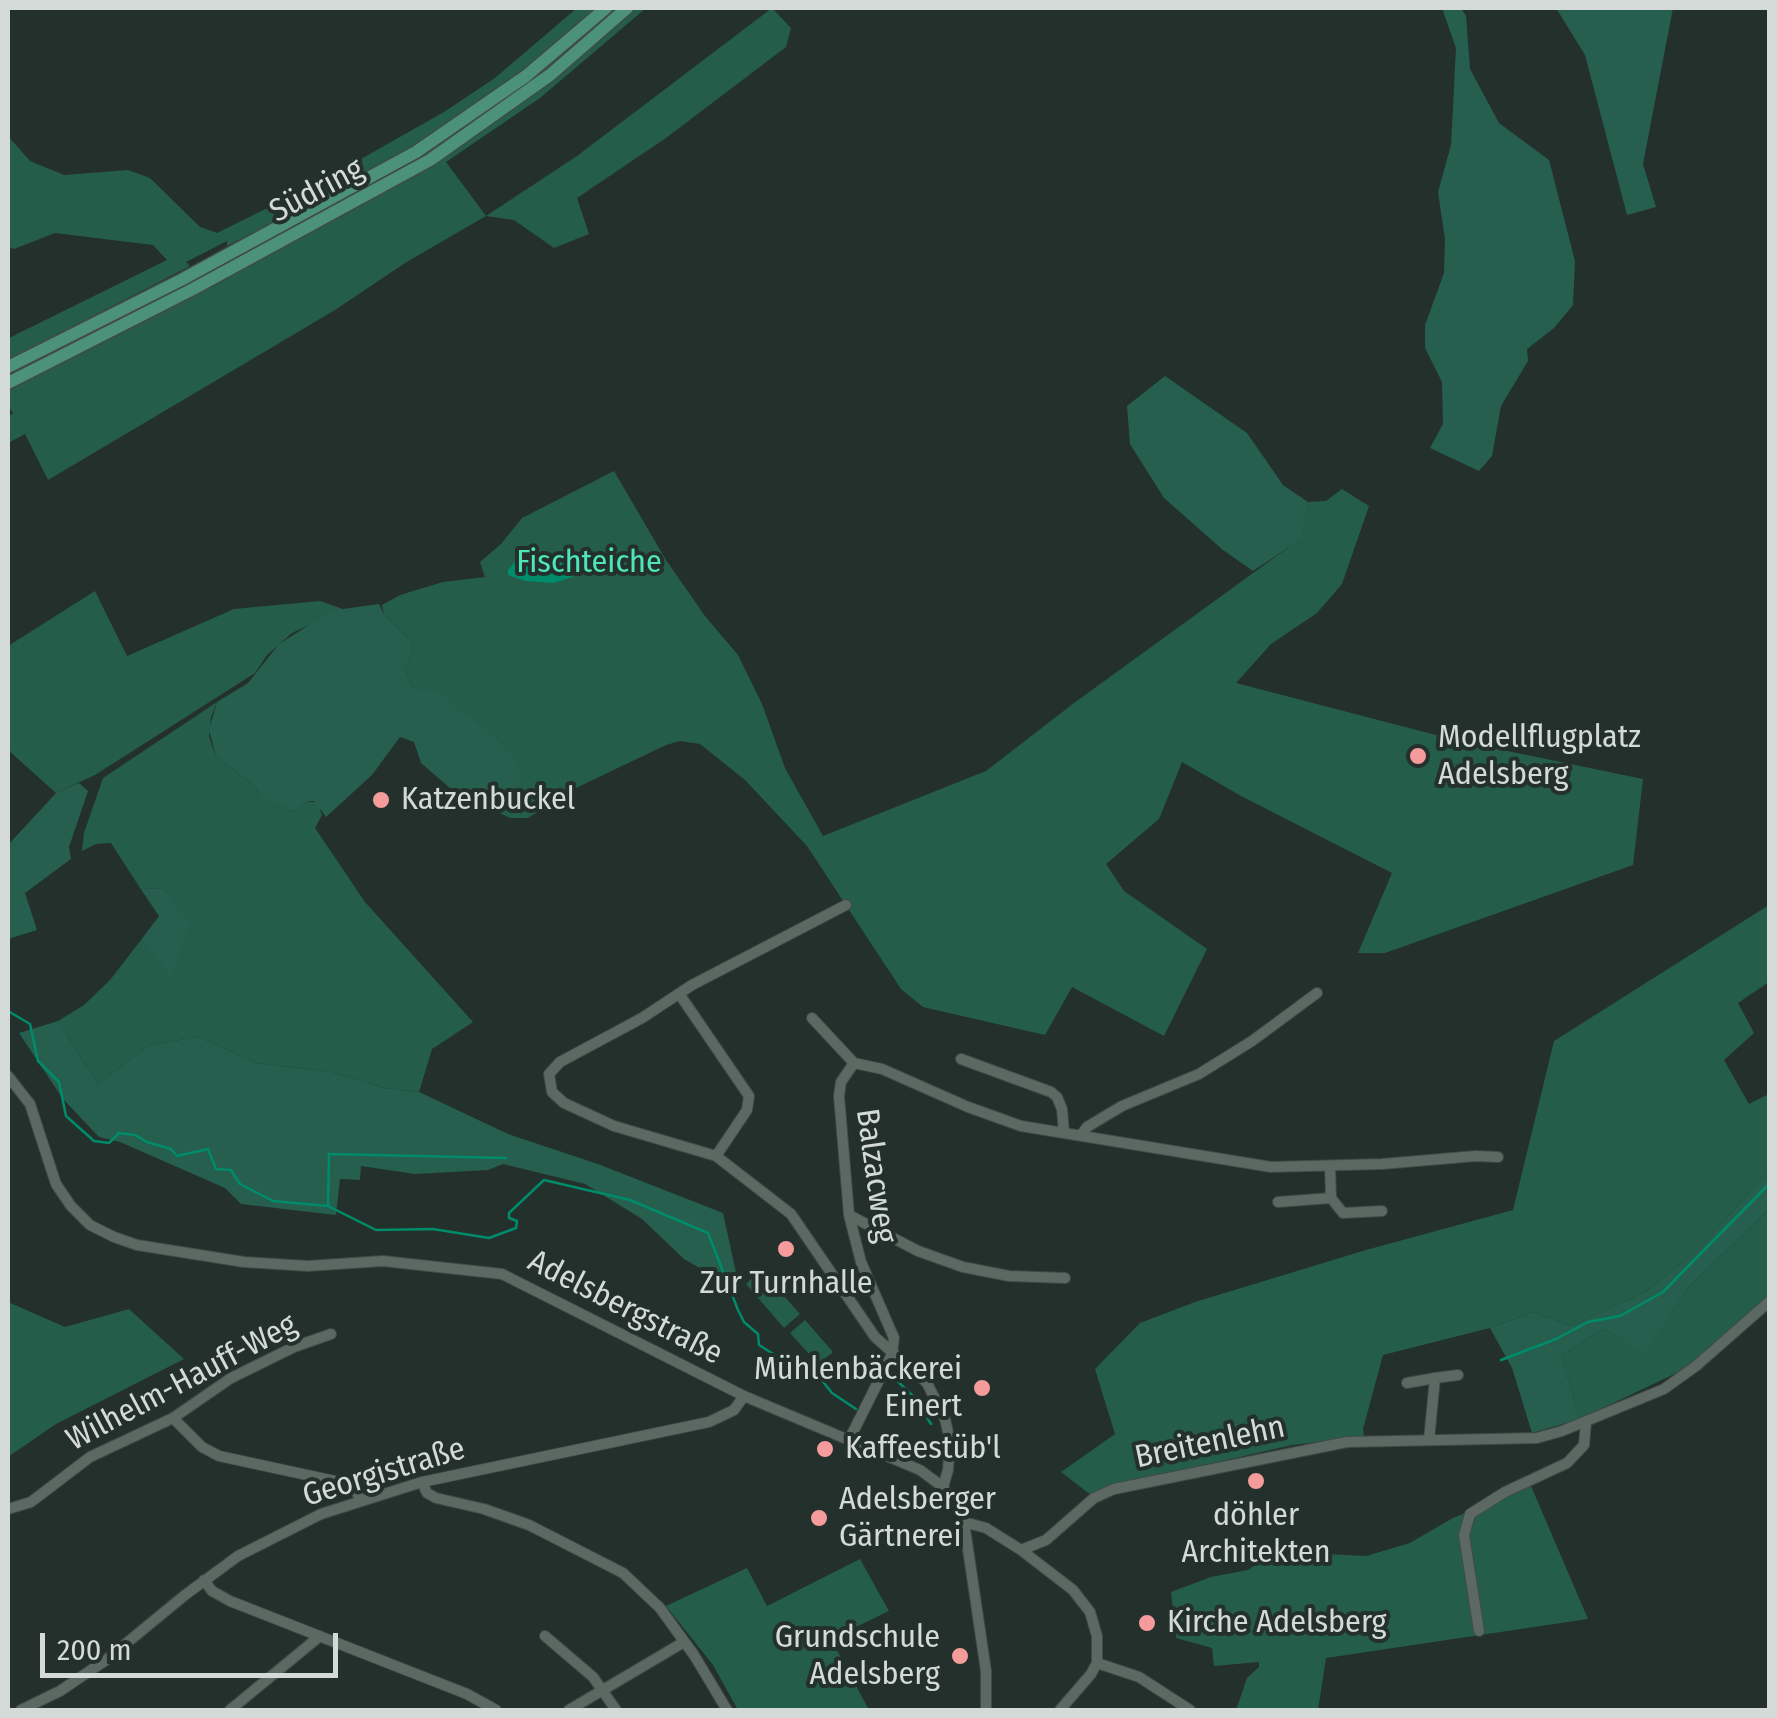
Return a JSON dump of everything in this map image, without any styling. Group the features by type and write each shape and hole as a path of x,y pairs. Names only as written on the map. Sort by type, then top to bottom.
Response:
{"main road":[{"name":"Südring","path":"8,383 214,276 232,259 432,142 526,76 606,8"},
{"name":"Südring","path":"8,367 200,267 232,259 390,183 470,134 550,75 627,8"}],"street":[{"path":"846,906 692,985 560,1062 550,1074 550,1085 564,1103 594,1118 716,1156 791,1214 858,1316 892,1354 927,1383 945,1418 950,1449 942,1487"},
{"path":"1081,1135 1087,1127 1122,1106 1199,1074 1317,993"},
{"path":"680,995 749,1096 748,1110 716,1156"},
{"name":"Balzacweg","path":"812,1018 854,1062 882,1069 997,1118 1064,1133 1271,1167 1498,1157"},
{"path":"961,1059 1057,1096 1064,1133"},
{"name":"Balzacweg","path":"854,1062 841,1082 839,1096 849,1215 861,1262 893,1333 892,1354"},
{"name":"Adelsbergstraße","path":"8,1076 30,1104 56,1184 70,1206 90,1225 114,1238 138,1246 244,1262 308,1266 382,1261 502,1274 744,1396 920,1470 942,1487 964,1522 986,1670 986,1710"},
{"path":"1330,1166 1331,1198 1343,1213 1382,1211"},
{"path":"1278,1202 1331,1198"},
{"path":"849,1215 941,1260 1009,1276 1065,1278"},
{"name":"Breitenlehn","path":"1020,1550 1046,1540 1094,1498 1114,1489 1321,1446 1369,1440 1537,1438 1586,1422 1664,1388 1696,1366 1770,1300"},
{"name":"Wilhelm-Hauff-Weg","path":"8,1510 31,1502 90,1457 173,1418 231,1378 294,1347 332,1334"},
{"path":"850,1438 892,1354"},
{"path":"1407,1383 1458,1375"},
{"path":"1429,1440 1435,1378"},
{"name":"Georgistraße","path":"21,1710 60,1691 106,1660 204,1580 281,1532 360,1500 422,1482 709,1422 734,1410 744,1396"},
{"path":"173,1418 202,1446 219,1456 344,1484 356,1491 360,1500"},
{"path":"1478,1631 1464,1535 1470,1514 1505,1492 1567,1463 1584,1444 1586,1422"},
{"path":"422,1482 426,1492 436,1498 530,1525 623,1573 660,1608 727,1710"},
{"path":"964,1522 986,1528 1020,1550 1084,1603 1097,1636 1097,1663 1060,1710"},
{"path":"204,1580 212,1591 230,1601 467,1694 496,1710"},
{"path":"230,1710 320,1636"},
{"path":"545,1636 604,1690 616,1710"},
{"path":"569,1710 684,1642"},
{"path":"1097,1663 1139,1676 1190,1710"}],"green space":[{"path":"577,8 597,8 503,87 425,139 227,246 227,241 186,262 190,266 8,360 8,339 167,260 153,245 55,233 14,249 8,247 8,136 30,161 64,175 128,170 150,178 200,227 217,233 322,181 444,112 495,78"},
{"path":"635,8 646,8 540,98 446,162 486,216 48,480 25,434 10,442 8,417 13,413 8,406 8,391 346,214 448,155 544,87"},
{"path":"772,8 791,28 786,47 666,138 577,198 589,234 554,248 514,220 486,216 577,156"},
{"name":"Fischteiche","path":"614,471 666,560 738,655 762,704 785,768 823,836 986,771 1300,539 1308,502 1326,501 1342,489 1369,506 1342,584 1317,613 1271,644 1236,683 1459,741 1643,779 1633,865 1385,953 1358,953 1392,873 1182,762 1159,819 1106,864 1124,891 1207,949 1164,1036 1072,987 1045,1035 923,1007 901,989 807,846 745,780 700,744 680,741 666,745 580,786 528,818 510,818 484,802 496,798 513,760 503,743 439,694 412,687 405,670 410,640 384,614 382,605 400,595 443,582 485,577 480,562 522,518"},
{"path":"95,591 127,656 234,609 320,601 343,609 292,633 267,655 255,673 95,775 56,793 8,750 8,646"},
{"path":"217,702 209,737 216,756 255,786 258,793 294,812 306,802 317,802 322,815 315,828 365,902 473,1022 432,1049 419,1092 384,1088 332,1072 257,1063 198,1037 149,1045 98,1084 58,1021 84,1005 110,980 141,940 172,976 188,924 165,889 140,888 111,843 96,844 82,851 84,833 103,778"},
{"path":"1769,905 1769,982 1738,1003 1754,1033 1724,1060 1749,1104 1769,1094 1769,1171 1697,1251 1645,1292 1571,1326 1534,1312 1490,1328 1383,1355 1364,1437 1292,1445 1113,1486 1091,1495 1061,1472 1115,1434 1095,1369 1140,1323 1195,1302 1366,1250 1513,1210 1554,1041"},
{"path":"1769,1209 1769,1295 1689,1367 1580,1419 1561,1355 1604,1329 1645,1353 1688,1288"},
{"path":"761,1270 800,1314 784,1328 746,1284"},
{"path":"8,1302 65,1327 129,1309 184,1359 56,1424 8,1457"},
{"path":"805,1320 833,1352 818,1364 790,1333"},
{"path":"1531,1486 1588,1619 1326,1658 1318,1710 1236,1710 1247,1678 1259,1662 1214,1666 1212,1648 1176,1638 1171,1592 1211,1577 1248,1570 1261,1561 1327,1554 1366,1556 1410,1543 1453,1518"},
{"path":"860,1559 889,1611 831,1639 869,1710 738,1710 713,1665 666,1606 747,1568 767,1606"}],"shaded area":[{"path":"1442,8 1461,8 1466,16 1470,69 1499,123 1549,160 1575,261 1573,305 1554,328 1527,349 1528,361 1501,406 1492,456 1479,471 1430,448 1443,424 1442,382 1425,348 1425,325 1444,273 1445,239 1438,192 1451,145 1456,48"},
{"path":"1556,8 1673,8 1643,164 1656,207 1627,215 1585,55"},
{"path":"1165,376 1247,433 1283,485 1308,502 1301,539 1253,571 1164,498 1130,444 1127,406"},
{"path":"531,551 564,564 573,577 553,583 508,575 518,558"},
{"path":"379,604 410,640 405,670 412,687 439,693 503,743 520,767 522,777 515,789 484,802 472,802 421,763 414,742 400,737 372,775 326,817 314,801 294,812 259,795 255,786 216,756 209,730 217,702 248,683 279,644 325,615"},
{"path":"79,783 88,791 69,847 71,859 25,893 37,930 8,939 8,845 56,793"},
{"path":"140,888 165,889 189,924 172,977 141,940 159,916"},
{"path":"58,1021 98,1084 149,1045 198,1037 257,1063 332,1072 384,1088 419,1092 508,1134 723,1213 740,1291 684,1259 642,1219 585,1184 503,1164 488,1170 415,1174 361,1166 360,1180 340,1179 336,1215 241,1204 225,1188 120,1142 99,1137 63,1099 19,1033"},
{"path":"1769,1171 1769,1209 1688,1288 1645,1354 1604,1329 1561,1355 1580,1419 1532,1433 1512,1368 1490,1328 1534,1312 1571,1326 1645,1292 1697,1251"}],"waterway":[{"path":"8,1011 30,1024 38,1061 59,1082 66,1116 94,1141 109,1143 119,1133 171,1149 177,1156 208,1149 216,1169 231,1170 240,1184 273,1201 328,1206 376,1230 433,1229 489,1238 516,1228 517,1221 509,1218 509,1213 544,1180 630,1200 708,1233 738,1310 744,1322 758,1334 759,1345 820,1378 832,1393 856,1409"},
{"path":"328,1205 329,1154 506,1158"},
{"path":"1501,1360 1588,1322 1620,1316 1663,1292 1770,1183"},
{"path":"886,1375 914,1397 931,1424"}],"place":[{"name":"Modellflugplatz Adelsberg","path":"1418,756"},
{"name":"Katzenbuckel","path":"381,800"},
{"name":"Zur Turnhalle","path":"786,1249"},
{"name":"Mühlenbäckerei Einert","path":"982,1388"},
{"name":"Kaffeestüb'l","path":"825,1449"},
{"name":"döhler Architekten","path":"1256,1481"},
{"name":"Adelsberger Gärtnerei","path":"819,1518"},
{"name":"Kirche Adelsberg","path":"1147,1623"},
{"name":"Grundschule Adelsberg","path":"960,1656"}]}
